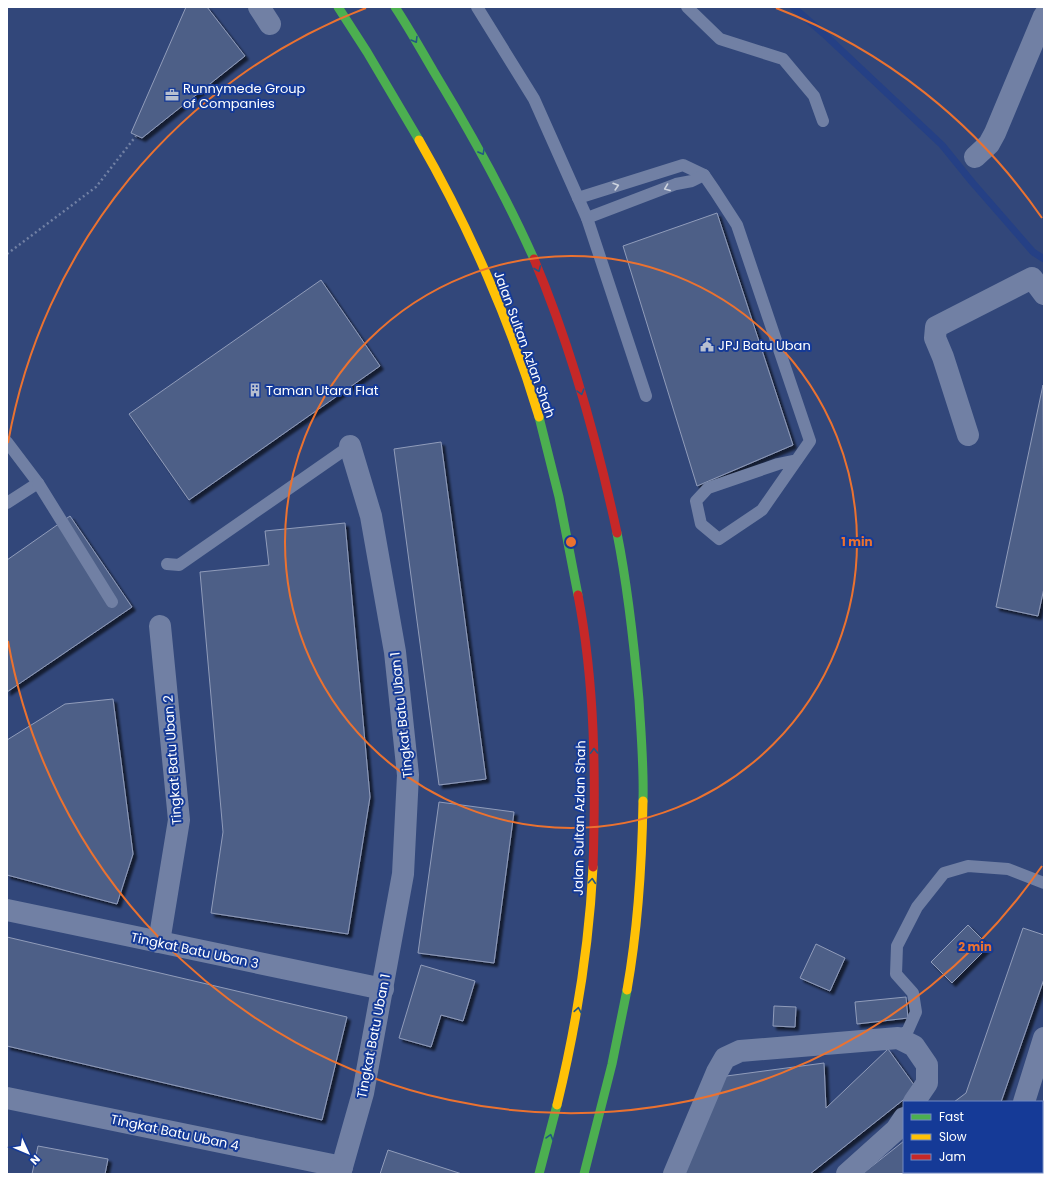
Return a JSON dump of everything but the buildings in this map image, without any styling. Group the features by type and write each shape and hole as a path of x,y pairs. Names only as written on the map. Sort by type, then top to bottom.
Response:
{"highway":[{"name":"Jalan Sultan Azlan Shah","path":"338,7 382,75 428,157 478,254 502,313 530,388 550,456 565,522 586,641 593,726 595,792 594,864 588,934 578,1010 553,1126 539,1174"},
{"path":"395,7 484,154 536,265 559,324 590,422 618,536 635,651 643,773 641,856 632,954 622,1019 584,1174"}],"street":[{"path":"975,157 989,144 995,133 1044,16"},
{"path":"968,435 935,338 936,327 1032,278 1044,294"},
{"name":"Tingkat Batu Uban 1","path":"341,1171 363,1094 403,874 408,774 395,652 373,523 350,446"},
{"name":"Tingkat Batu Uban 2","path":"159,942 179,820 160,626"},
{"name":"Tingkat Batu Uban 3","path":"7,910 383,989"},
{"path":"674,1174 717,1072 725,1058 740,1051 898,1038 914,1046 927,1065 927,1083 915,1101"},
{"path":"1024,1101 1044,1038"},
{"name":"Tingkat Batu Uban 4","path":"7,1098 341,1171"},
{"path":"847,1174 896,1130 903,1120"}],"lane":[{"path":"477,7 534,99 587,218 646,396"},
{"path":"687,7 720,39 783,59 814,96 823,121"},
{"path":"578,198 683,165 704,175 737,225 810,441 797,460 762,510 719,539 701,524 696,501 708,488 778,464 797,460"},
{"path":"587,218 676,184 692,181 704,175"},
{"path":"7,442 38,483 112,602"},
{"path":"167,564 179,565 350,446"},
{"path":"7,503 38,483"},
{"path":"898,1038 908,1030 916,1012 913,993 896,974 897,946 917,907 944,873 968,866 1008,869 1044,883"}],"path":[{"path":"7,254 96,187 136,136"}],"waterway":[{"path":"793,7 824,34 942,145 1033,252 1044,259"}],"traffic: fast":[{"path":"338,7 367,52 419,140"},
{"path":"395,7 474,141 499,187 534,259"},
{"path":"539,417 559,497 578,595"},
{"path":"617,533 633,637 639,700 643,801"},
{"path":"584,1174 612,1064 627,990"},
{"path":"539,1174 557,1105"}],"traffic: slow":[{"path":"419,140 437,172 487,275 502,310 539,417"},
{"path":"627,990 639,896 643,801"},
{"path":"557,1105 581,987 593,867"}],"traffic: jam":[{"path":"534,259 560,326 582,394 601,463 617,533"},
{"path":"578,595 588,662 593,730 593,867"}],"place":[{"name":"Runnymede Group of Companies","path":"172,95"},
{"name":"JPJ Batu Uban","path":"707,345"},
{"name":"Taman Utara Flat","path":"255,390"}]}
